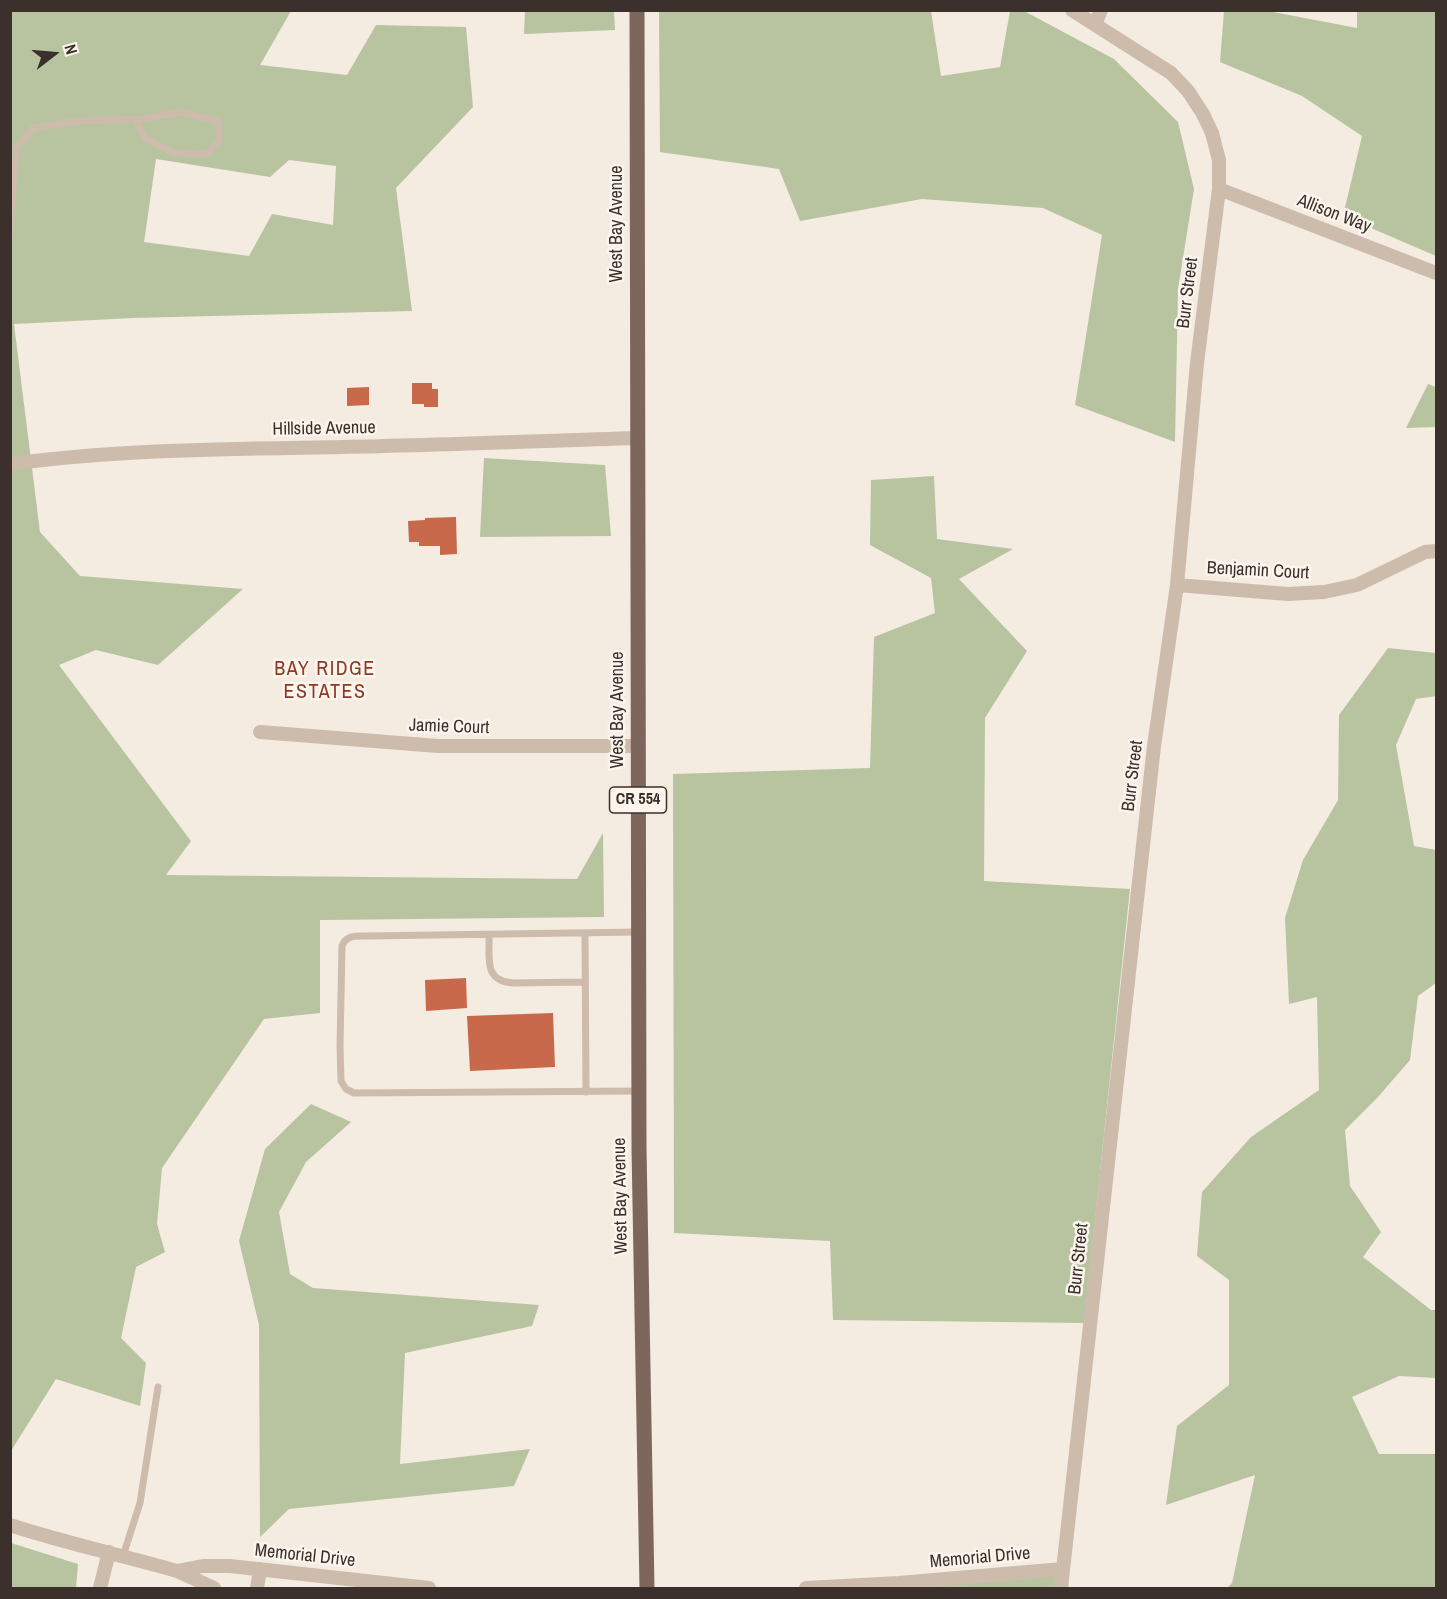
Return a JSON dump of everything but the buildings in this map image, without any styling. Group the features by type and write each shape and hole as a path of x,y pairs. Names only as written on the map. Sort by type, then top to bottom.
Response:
{"main road":[{"name":"West Bay Avenue","path":"637,10 639,1091 647,1588"}],"street":[{"name":"Burr Street","path":"1061,1588 1154,746 1177,585 1197,363 1219,189 1218,160 1212,133 1188,91 1171,73 1072,10"},
{"path":"1093,23 1096,22 1101,10"},
{"name":"Allison Way","path":"1219,189 1437,273"},
{"name":"Hillside Avenue","path":"10,464 48,459 245,448 397,446 638,438"},
{"name":"Benjamin Court","path":"1177,585 1288,594 1324,592 1357,585 1425,552 1437,551"},
{"name":"Jamie Court","path":"260,732 438,747 637,746"},
{"name":"Memorial Drive","path":"10,1525 47,1537 177,1570 214,1588"},
{"path":"100,1588 110,1552"},
{"name":"Memorial Drive","path":"177,1570 203,1566 230,1566 429,1588"},
{"path":"257,1588 260,1569"},
{"name":"Memorial Drive","path":"806,1588 899,1586 1064,1569"}],"lane":[{"path":"10,236 16,148 33,128 79,121 134,119 144,119 180,112 218,121 220,139 208,154 175,153 146,138 134,119"},
{"path":"638,932 354,936 344,941 342,946 340,1046 341,1081 346,1089 354,1094 639,1091"},
{"path":"585,933 586,1092"},
{"path":"489,935 491,970 496,979 502,982 585,982"},
{"path":"123,1556 140,1503 158,1387"}],"green space":[{"path":"11,11 291,11 260,65 347,75 376,25 466,27 473,107 396,188 412,311 133,318 14,324 40,532 80,576 243,589 158,665 96,650 59,665 191,841 166,875 577,879 603,833 604,917 320,920 320,1013 264,1019 162,1168 157,1224 165,1252 136,1267 121,1338 146,1363 140,1406 56,1379 11,1451","holes":["156,159 270,177 289,160 336,166 333,225 272,214 249,256 144,242"]},
{"path":"525,11 614,11 615,30 524,34"},
{"path":"659,11 931,11 941,76 1000,67 1010,11 1024,11 1114,59 1178,122 1194,189 1178,289 1175,442 1075,405 1102,235 1043,208 922,199 800,221 779,169 660,152"},
{"path":"1224,11 1268,11 1357,28 1357,11 1436,11 1436,256 1343,216 1362,136 1302,96 1220,62"},
{"path":"1428,384 1436,387 1436,427 1406,428"},
{"path":"484,458 605,465 611,536 480,537"},
{"path":"934,476 937,539 1013,549 959,579 1027,651 985,718 984,881 1130,889 1084,1323 833,1320 830,1241 674,1233 673,774 870,768 874,637 935,613 931,578 870,545 871,480"},
{"path":"1388,648 1436,653 1436,696 1416,699 1396,745 1414,846 1436,850 1436,983 1418,996 1410,1060 1345,1130 1350,1186 1381,1232 1363,1257 1431,1310 1436,1310 1436,1378 1399,1376 1352,1397 1379,1454 1436,1454 1436,1588 1227,1588 1232,1583 1255,1475 1166,1505 1177,1426 1229,1385 1229,1280 1197,1256 1202,1192 1251,1137 1319,1090 1317,997 1289,1004 1285,918 1303,860 1338,800 1339,715"},
{"path":"311,1104 351,1122 306,1162 279,1212 290,1274 313,1288 539,1305 532,1326 405,1353 400,1464 530,1449 514,1486 289,1509 260,1537 259,1325 239,1241 265,1149"},
{"path":"11,1543 78,1564 76,1588 11,1588"},
{"path":"1063,1569 1061,1588 907,1588"}],"district":[{"name":"BAY RIDGE ESTATES","path":"325,682"}]}
